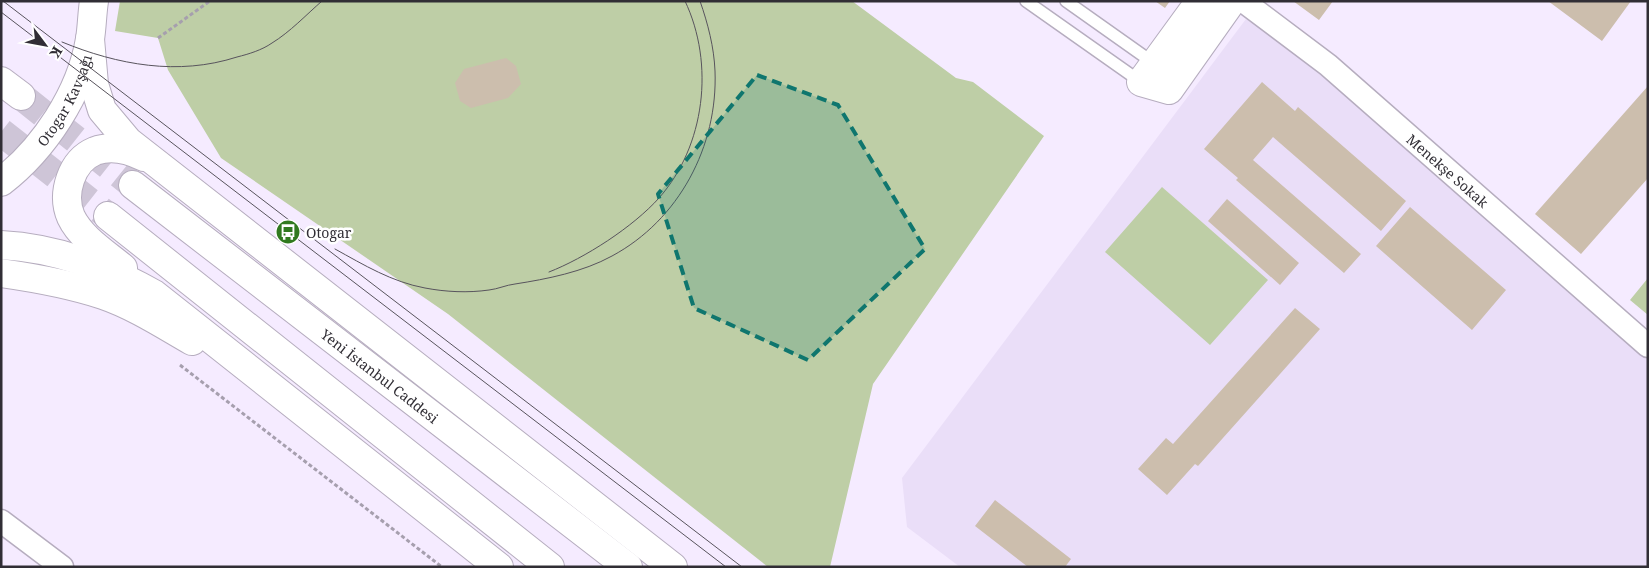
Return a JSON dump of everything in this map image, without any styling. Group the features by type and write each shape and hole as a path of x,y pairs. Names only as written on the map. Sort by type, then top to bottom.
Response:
{"main road":[{"name":"Otogar Kavşağı","path":"1,182 34,152 53,128 68,101 90,39 94,1"},
{"path":"1200,1 1148,73 1169,90 1232,1"},
{"path":"90,39 94,84 102,110 128,141 673,567"},
{"path":"152,160 134,152 105,148 95,151 84,158 76,167 69,180 66,192 71,217 80,230 154,294 499,567"},
{"name":"Yeni İstanbul Caddesi","path":"134,185 628,567"},
{"path":"108,216 550,567"},
{"path":"1,244 36,248 82,260 126,278 154,294"},
{"path":"1,273 65,284 105,296 142,312 280,393"}],"street":[{"name":"Menekşe Sokak","path":"1243,1 1328,65 1648,346"},
{"path":"1,521 62,567"}],"lane":[{"path":"1026,1 1148,73"},
{"path":"1066,1 1148,73"}],"path":[{"path":"158,38 210,1"},
{"path":"173,360 442,567"}],"highlighted area":[{"path":"757,75 838,105 925,249 808,360 694,308 658,194"}],"shaded area":[{"path":"1246,19 1294,51 1648,358 1648,567 960,567 907,527 902,478"}],"green space":[{"path":"120,1 852,1 956,78 973,82 1044,136 873,384 830,567 768,567 448,314 221,158 168,70 158,38 115,31"},
{"path":"1162,187 1268,280 1210,345 1105,252"},
{"path":"1648,278 1648,315 1630,300"}],"building":[{"path":"1155,1 1170,1 1165,8"},
{"path":"1293,1 1333,1 1319,20"},
{"path":"1548,1 1631,1 1602,41"},
{"path":"506,58 516,66 521,84 508,98 471,108 460,101 455,83 464,69"},
{"path":"1262,82 1295,111 1298,107 1406,201 1381,231 1273,137 1253,160 1361,254 1344,273 1236,180 1238,178 1204,149"},
{"path":"1648,86 1648,178 1581,254 1535,214"},
{"path":"1227,199 1299,263 1280,285 1208,221"},
{"path":"1410,207 1506,290 1472,330 1376,246"},
{"path":"1295,308 1320,329 1198,466 1195,464 1167,495 1138,469 1166,438 1173,444"},
{"path":"995,500 1071,559 1065,567 1028,567 975,526"}],"tunnel":[{"path":"21,96 133,185"},
{"path":"1,132 108,216"}],"tram line":[{"path":"3,1 742,567"},
{"path":"62,42 126,62 170,67 215,63 260,50 279,39 322,1"},
{"path":"549,272 578,259 608,241 636,220 659,198 675,177 687,154 700,104 702,77 700,51 694,25 685,1"},
{"path":"335,249 401,282 433,289 465,292 492,289 577,271 601,262 636,241 657,222 675,201 690,178 710,126 714,99 715,71 710,36 700,1"},
{"path":"1,12 726,567"}],"place":[{"name":"Otogar","path":"288,232"}]}
